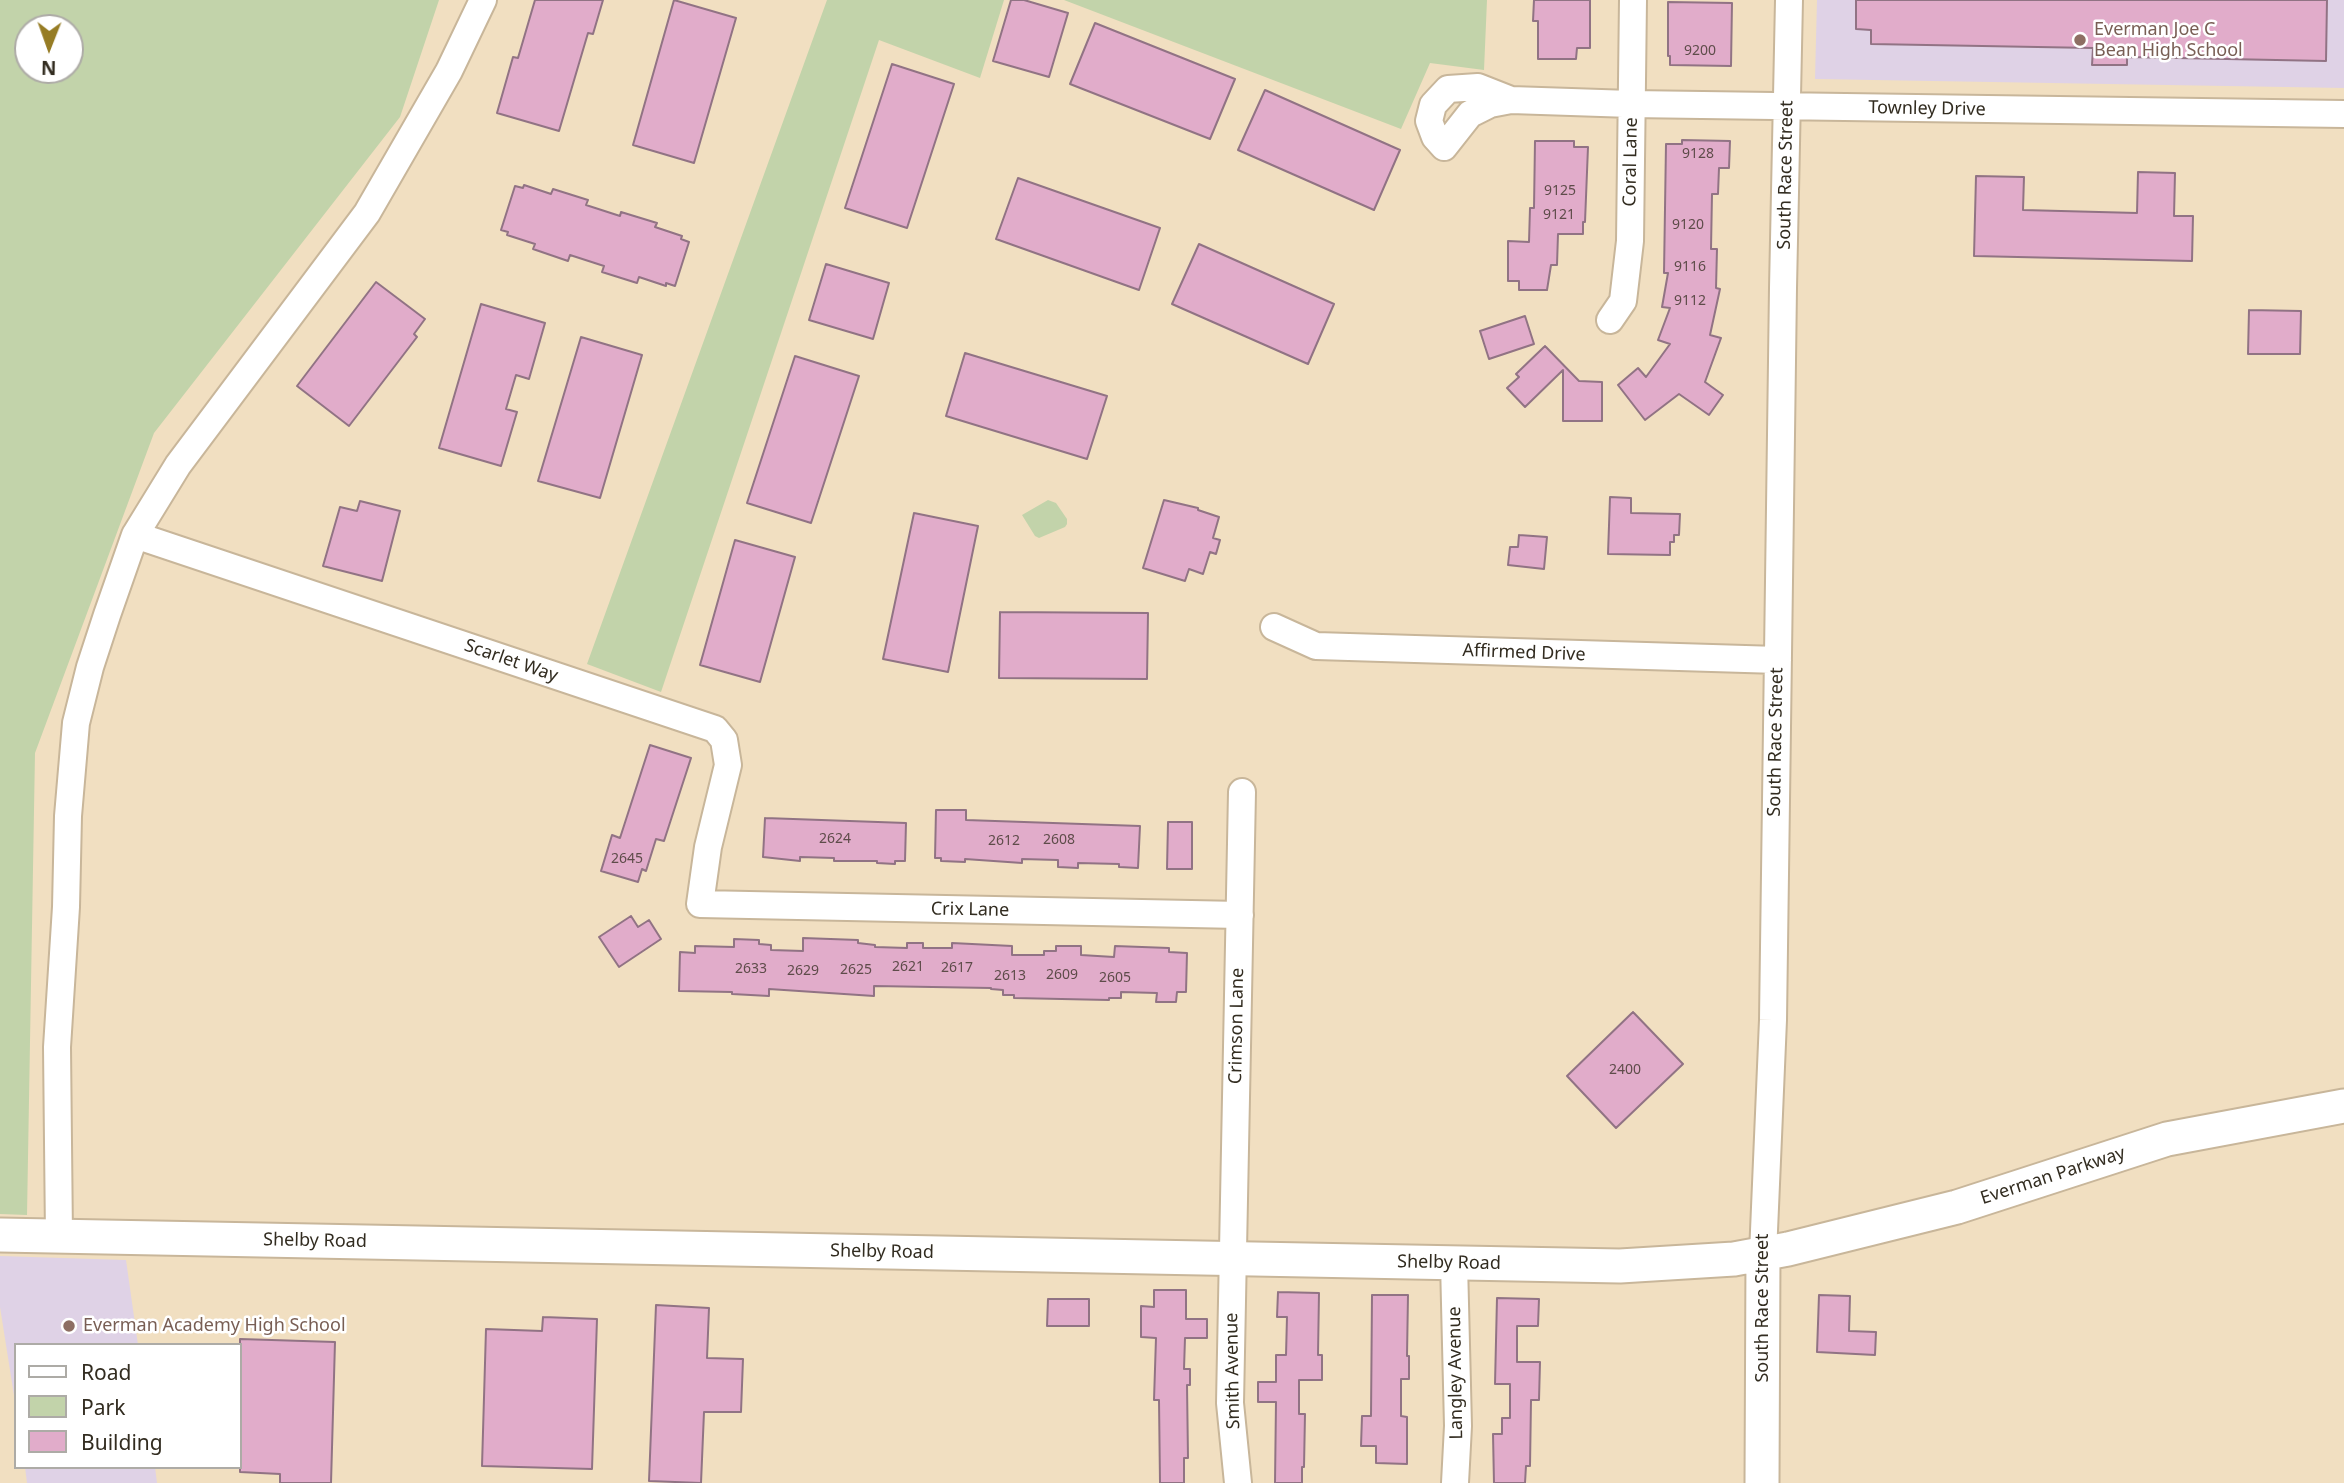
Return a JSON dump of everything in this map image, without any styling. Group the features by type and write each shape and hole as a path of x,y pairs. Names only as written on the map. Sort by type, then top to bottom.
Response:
{"main road":[{"name":"Everman Parkway","path":"1763,1254 1957,1207 2167,1139 2344,1106"},
{"name":"Shelby Road","path":"0,1235 1620,1266 1734,1259 1763,1254"},
{"name":"South Race Street","path":"1762,1483 1763,1254"}],"street":[{"path":"59,1237 57,1047 66,907 68,816 76,723 90,667 135,535 178,466 367,213 449,71 483,0"},
{"name":"Coral Lane","path":"1610,320 1623,301 1630,241 1633,0"},
{"name":"South Race Street","path":"1763,1254 1773,1020 1789,0"},
{"name":"Townley Drive","path":"1511,100 1787,107 2344,114"},
{"name":"Scarlet Way","path":"135,535 715,729 724,740 728,765 708,847 700,904"},
{"name":"Affirmed Drive","path":"1275,626 1316,646 1777,660"},
{"name":"Crimson Lane","path":"1232,1259 1242,792"},
{"name":"Crix Lane","path":"700,904 1240,915"},
{"name":"Smith Avenue","path":"1232,1259 1230,1403 1238,1483"},
{"name":"Langley Avenue","path":"1454,1263 1458,1426 1455,1483"}],"shaded area":[{"name":"Everman Joe C Bean High School","path":"1817,0 2344,0 2344,88 1815,79"},
{"name":"Everman Academy High School","path":"0,1256 126,1260 138,1343 14,1343 14,1395 0,1307"},
{"path":"25,1469 155,1469 157,1483 27,1483"}],"green space":[{"path":"0,0 439,0 400,117 154,433 35,753 27,1215 0,1214"},
{"path":"827,0 1004,0 980,78 879,40 661,692 587,664"},
{"path":"1064,0 1487,0 1484,70 1430,63 1401,129"},
{"path":"1048,500 1056,503 1067,519 1067,524 1039,538 1022,515"}],"building":[{"path":"535,0 603,0 593,34 588,33 559,131 497,113 513,57 518,58"},
{"path":"674,0 736,18 694,163 633,145"},
{"path":"1011,0 1024,0 1068,13 1049,77 993,61"},
{"path":"1534,0 1590,0 1590,48 1577,48 1576,59 1538,59 1538,21 1533,21"},
{"path":"1856,0 2327,0 2326,61 2127,57 2127,65 2092,65 2093,48 1871,44 1871,30 1856,29"},
{"path":"1668,2 1732,3 1731,66 1670,65"},
{"path":"1095,23 1235,79 1210,139 1070,84"},
{"path":"892,64 954,84 907,228 845,208"},
{"path":"1265,90 1400,150 1374,210 1238,150"},
{"path":"1682,140 1730,141 1729,168 1719,168 1718,194 1712,194 1711,249 1717,249 1716,288 1720,289 1710,335 1721,338 1705,382 1723,395 1709,415 1679,394 1645,420 1618,385 1638,368 1646,377 1670,344 1658,340 1670,308 1662,307 1668,273 1664,273 1666,144 1682,144"},
{"path":"1535,141 1574,141 1574,147 1588,147 1585,222 1583,234 1558,234 1557,265 1551,265 1547,290 1519,290 1519,281 1508,281 1508,241 1529,242 1530,208 1534,208"},
{"path":"2138,172 2175,173 2174,216 2193,216 2192,261 1974,256 1976,176 2024,177 2023,210 2137,213"},
{"path":"1018,178 1160,228 1139,290 996,239"},
{"path":"524,185 551,194 553,189 588,200 586,205 620,216 621,212 657,223 655,227 682,236 681,239 689,242 675,286 666,283 666,286 639,277 637,283 602,272 604,266 570,255 568,261 533,249 535,244 507,235 508,232 501,230 515,186 523,188"},
{"path":"1199,244 1334,304 1308,364 1172,304"},
{"path":"826,264 889,283 873,339 809,320"},
{"path":"376,282 425,319 414,334 417,337 349,426 297,386"},
{"path":"481,304 545,323 529,379 516,375 506,409 517,412 501,466 439,448"},
{"path":"2249,310 2301,311 2300,354 2248,354"},
{"path":"1525,316 1534,344 1489,359 1480,331"},
{"path":"581,337 642,355 600,498 538,481"},
{"path":"1545,346 1579,381 1602,382 1602,421 1563,421 1563,370 1525,407 1507,388 1519,377 1516,374"},
{"path":"965,353 1107,396 1087,459 946,416"},
{"path":"795,356 859,376 811,523 747,503"},
{"path":"1610,497 1631,498 1631,513 1680,514 1679,535 1674,535 1674,542 1670,542 1670,555 1608,554"},
{"path":"1164,500 1198,508 1219,517 1213,538 1220,540 1216,554 1210,552 1203,574 1189,569 1185,581 1143,568"},
{"path":"360,501 400,511 382,581 323,566 340,507 357,511"},
{"path":"914,513 978,526 948,672 883,659"},
{"path":"1519,535 1547,537 1544,569 1508,565 1510,547 1518,547"},
{"path":"735,540 795,557 760,682 700,665"},
{"path":"1000,612 1148,613 1147,679 999,678"},
{"path":"650,745 691,758 664,841 656,839 646,871 642,869 638,882 601,871 612,835 620,838"},
{"path":"936,810 966,810 966,820 1140,826 1138,868 1119,867 1119,864 1078,863 1078,868 1058,867 1058,860 1022,859 1022,863 965,859 965,862 941,861 941,858 935,858"},
{"path":"765,818 906,823 905,861 895,861 895,864 877,861 834,861 834,858 800,857 800,861 763,857"},
{"path":"1168,822 1192,822 1192,869 1167,869"},
{"path":"631,916 638,927 649,920 661,939 619,967 599,937"},
{"path":"803,938 858,940 858,943 875,947 907,948 907,943 923,943 923,948 952,948 952,943 1012,946 1012,955 1044,955 1044,951 1056,951 1056,946 1081,946 1081,955 1114,957 1115,946 1169,948 1169,952 1187,953 1186,992 1177,992 1176,1002 1156,1002 1157,993 1121,992 1121,998 1109,1000 1014,998 1014,995 1003,995 1003,990 991,988 874,986 874,996 769,989 769,996 679,991 680,952 695,953 695,946 734,947 734,939 759,940 759,944 771,945 771,950 803,951"},
{"path":"1633,1012 1683,1064 1616,1128 1567,1076"},
{"path":"1154,1290 1186,1290 1186,1319 1207,1319 1207,1338 1185,1338 1184,1369 1190,1369 1190,1385 1187,1385 1188,1458 1184,1458 1184,1483 1160,1483 1159,1400 1154,1400 1156,1338 1141,1337 1141,1306 1154,1307"},
{"path":"1278,1292 1319,1293 1318,1355 1322,1355 1322,1380 1299,1380 1299,1414 1305,1414 1302,1483 1275,1483 1276,1402 1258,1402 1258,1382 1276,1382 1276,1355 1286,1355 1287,1317 1277,1317"},
{"path":"1372,1295 1408,1295 1409,1379 1401,1379 1401,1416 1407,1417 1407,1464 1376,1463 1376,1446 1361,1446 1362,1416 1371,1416"},
{"path":"1819,1295 1850,1296 1849,1331 1876,1332 1875,1355 1817,1352"},
{"path":"1497,1298 1539,1299 1538,1326 1517,1326 1517,1362 1540,1362 1539,1400 1531,1400 1530,1466 1526,1466 1525,1483 1494,1483 1493,1434 1502,1434 1502,1418 1510,1418 1510,1384 1495,1384"},
{"path":"1048,1299 1089,1299 1089,1326 1047,1326"},
{"path":"656,1305 709,1308 707,1358 743,1359 741,1412 704,1412 701,1483 649,1481"},
{"path":"543,1317 597,1319 592,1469 482,1466 486,1329 542,1331"},
{"path":"240,1339 335,1342 331,1483 280,1483 280,1474 240,1472"}],"place":[{"name":"Everman Joe C Bean High School","path":"2080,40"},
{"name":"Everman Academy High School","path":"69,1326"}]}
